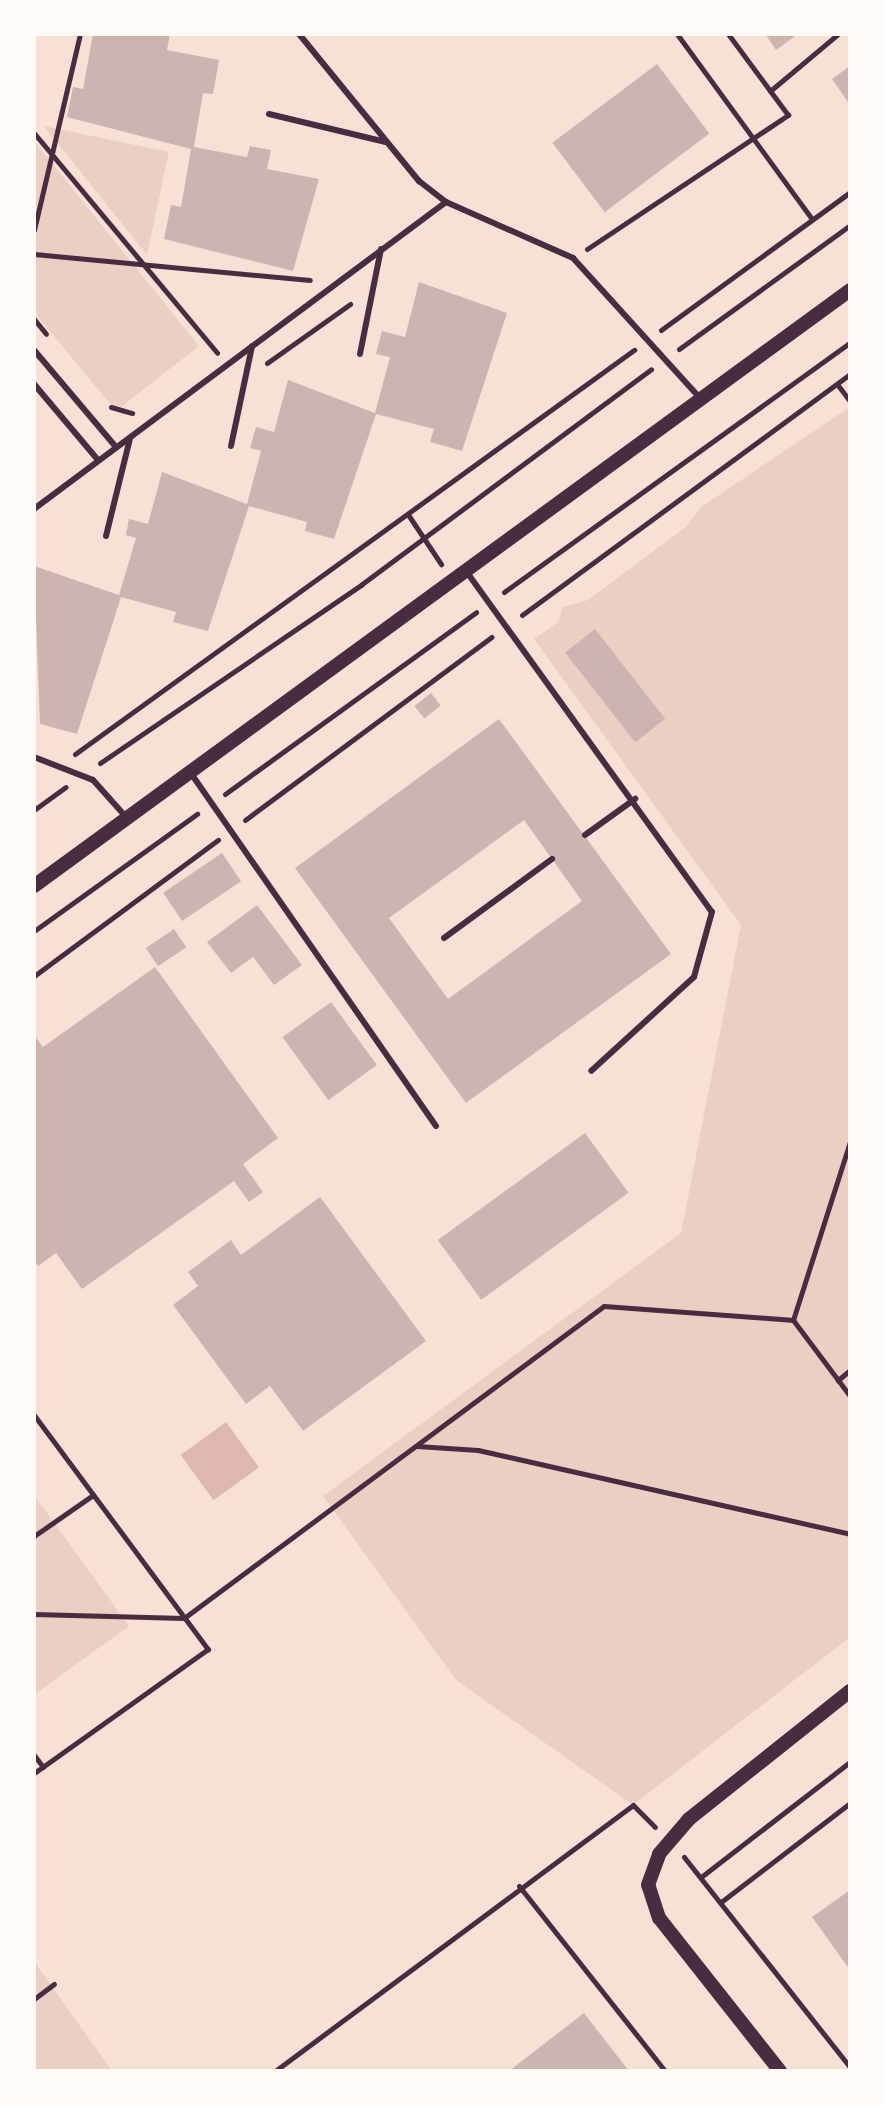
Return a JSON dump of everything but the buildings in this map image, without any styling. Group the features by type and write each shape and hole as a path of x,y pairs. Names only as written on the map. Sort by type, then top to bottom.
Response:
{"street":[{"path":"34,886 850,290"},
{"path":"780,2071 652,1908 650,1876 669,1840 850,1691"}],"lane":[{"path":"299,34 386,142 446,202 573,258 701,399"},
{"path":"269,114 386,142"},
{"path":"34,509 446,202"},
{"path":"360,354 378,282 381,249"},
{"path":"231,446 252,346"},
{"path":"34,350 116,447"},
{"path":"34,384 98,460"},
{"path":"106,536 130,437"},
{"path":"466,571 706,897 712,919 694,977 591,1071"},
{"path":"34,757 84,774 127,818"},
{"path":"190,772 436,1126"},
{"path":"585,835 635,799"},
{"path":"444,938 552,859"}],"path":[{"path":"34,230 80,34"},
{"path":"677,34 812,219"},
{"path":"573,258 788,115 728,34"},
{"path":"770,91 838,34"},
{"path":"34,133 217,354"},
{"path":"661,330 850,192"},
{"path":"34,810 362,584 850,225"},
{"path":"34,254 315,280 303,289"},
{"path":"248,376 378,282"},
{"path":"34,319 52,341"},
{"path":"60,764 634,349 627,340"},
{"path":"34,931 850,342"},
{"path":"206,362 230,345"},
{"path":"34,976 850,374"},
{"path":"837,384 850,401"},
{"path":"104,402 119,412 142,410"},
{"path":"793,1320 850,1141"},
{"path":"34,1614 184,1618 604,1306 793,1320 850,1396"},
{"path":"838,1380 850,1370"},
{"path":"34,1415 208,1649 34,1773"},
{"path":"415,1446 478,1450 850,1534"},
{"path":"34,1536 93,1495"},
{"path":"34,1755 43,1767"},
{"path":"701,1877 850,1762"},
{"path":"721,1902 850,1803"},
{"path":"275,2071 519,1886 633,1805 701,1877 850,2067"},
{"path":"519,1886 665,2071"},
{"path":"34,1999 54,1984"}],"shaded area":[{"path":"44,126 169,152 147,255"},
{"path":"34,141 199,346 116,411 34,312"},
{"path":"850,407 850,1637 633,1805 456,1680 323,1496 681,1233 741,925 534,639 558,622 563,607 588,600 686,527 701,507"},
{"path":"226,1422 259,1467 214,1500 181,1455"},
{"path":"34,1495 129,1626 34,1695"},
{"path":"34,1961 55,1991 112,2071 34,2071"}]}
